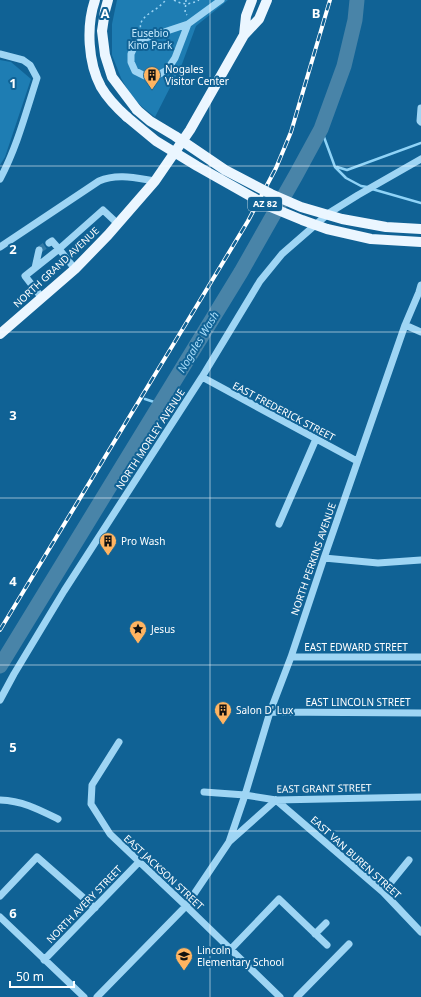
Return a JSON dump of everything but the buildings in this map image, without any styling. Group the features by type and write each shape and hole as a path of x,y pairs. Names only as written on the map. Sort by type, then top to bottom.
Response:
{"main road":[{"name":"AZ 82","path":"95,0 90,25 89,44 92,62 101,87 114,106 156,141 268,206 302,220 327,229 371,239 421,242"},
{"name":"AZ 82","path":"108,0 102,32 105,55 112,77 137,110 150,122 175,136 225,170 271,194 301,207 342,218 386,227 421,229"},
{"name":"NORTH GRAND AVENUE","path":"244,35 246,16 252,0"},
{"name":"NORTH GRAND AVENUE","path":"0,334 75,269 118,224 155,181 190,130 244,35 259,19 267,0"}],"street":[{"path":"188,21 175,58 167,70 158,75 145,76 135,71 131,62 131,54 134,45 146,38 188,21 221,0"},
{"path":"0,54 23,60 30,65 37,78 17,140 0,179"},
{"path":"421,108 421,121"},
{"name":"NORTH MORLEY AVENUE","path":"0,700 64,591 202,377 260,281 282,254 329,213 421,159"},
{"path":"0,247 99,181 117,176 155,181"},
{"path":"42,298 26,276 103,210 118,224"},
{"path":"49,242 52,240 75,269"},
{"path":"35,268 39,250"},
{"name":"NORTH PERKINS AVENUE","path":"229,842 270,712 291,657 357,461 405,325 421,285"},
{"path":"405,325 421,332"},
{"name":"EAST FREDERICK STREET","path":"202,377 357,461"},
{"path":"279,524 316,439"},
{"path":"324,558 378,563 421,560"},
{"name":"EAST EDWARD STREET","path":"291,657 421,657"},
{"name":"EAST LINCOLN STREET","path":"270,712 421,713"},
{"name":"EAST JACKSON STREET","path":"119,742 92,785 90,804 110,834 280,997"},
{"name":"EAST GRANT STREET","path":"204,792 245,795 276,800 421,797"},
{"path":"0,800 12,800 35,807 58,819"},
{"path":"97,997 186,906 229,842 276,800"},
{"name":"EAST VAN BUREN STREET","path":"276,800 383,892 421,932"},
{"path":"0,896 37,857 95,908"},
{"path":"383,892 409,860"},
{"name":"NORTH AVERY STREET","path":"44,960 139,862"},
{"path":"231,949 279,899 326,945"},
{"path":"0,918 84,997"},
{"path":"315,934 326,924"},
{"path":"297,997 349,944"}],"path":[{"path":"144,34 140,30 140,24 144,18 166,0"},
{"path":"174,0 186,4 198,0"},
{"path":"186,0 186,13 188,21"}],"green space":[{"name":"Eusebio Kino Park","path":"117,0 228,0 196,26 182,64 155,117 141,106 130,94 121,78 112,55 112,24"},
{"path":"0,60 11,62 31,79 5,157 0,165"}],"waterway":[{"name":"Nogales Wash","path":"0,666 241,272 321,129 344,66 355,20 357,0"},
{"path":"321,129 335,167 346,178 361,186 367,187"},
{"path":"337,167 347,170 421,143"},
{"path":"372,189 421,203"},
{"path":"145,399 160,404"}],"tunnel":[{"path":"39,250 49,243"}],"railway":[{"path":"0,630 248,221 276,168 291,132 330,0"}],"place":[{"name":"Nogales Visitor Center","path":"152,90"},
{"name":"Pro Wash","path":"108,556"},
{"name":"Jesus","path":"138,644"},
{"name":"Salon D' Lux","path":"223,725"},
{"name":"Lincoln Elementary School","path":"184,971"}]}
